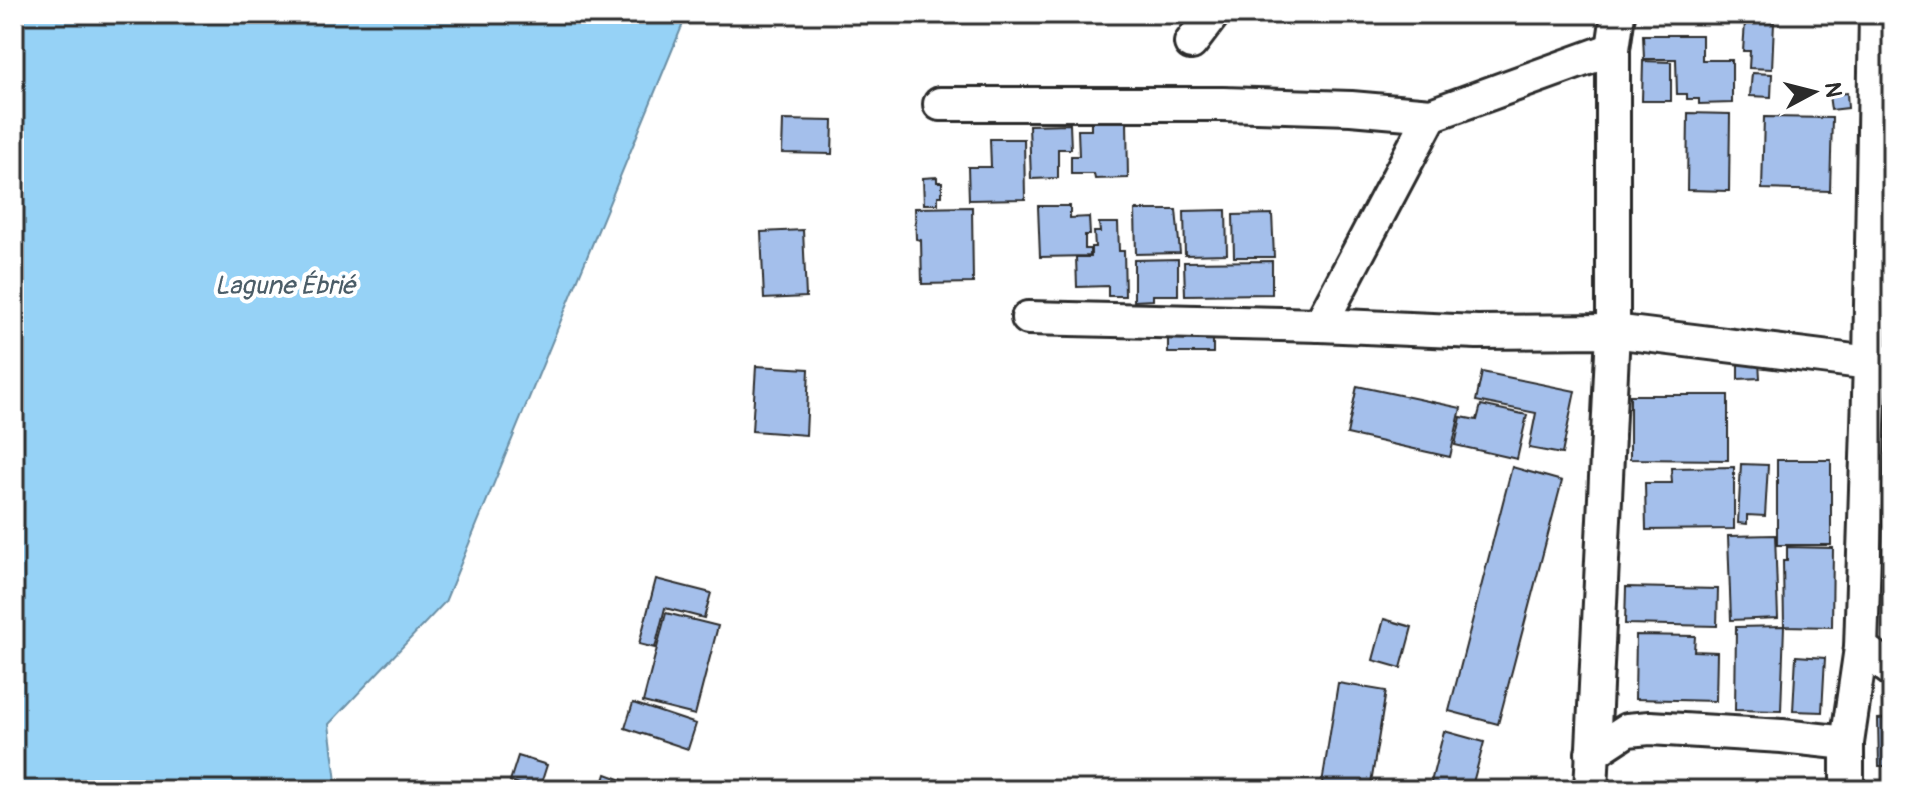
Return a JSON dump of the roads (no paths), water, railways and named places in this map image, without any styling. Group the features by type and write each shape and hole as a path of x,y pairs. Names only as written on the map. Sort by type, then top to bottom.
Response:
{"street":[{"path":"1191,43 1213,14"},
{"path":"1591,790 1613,331 1613,49 1618,14"},
{"path":"1847,790 1847,743 1861,648 1881,363 1876,14"},
{"path":"940,104 1223,104 1351,108 1431,115 1613,49"},
{"path":"1320,325 1431,115"},
{"path":"1028,318 1477,332 1613,331 1881,363"},
{"path":"1861,648 1892,670"},
{"path":"1592,753 1627,730 1650,728 1847,743"}],"water":[{"name":"Lagune Ébrié","path":"14,14 687,14 445,602 329,724 337,790 14,790"}]}
